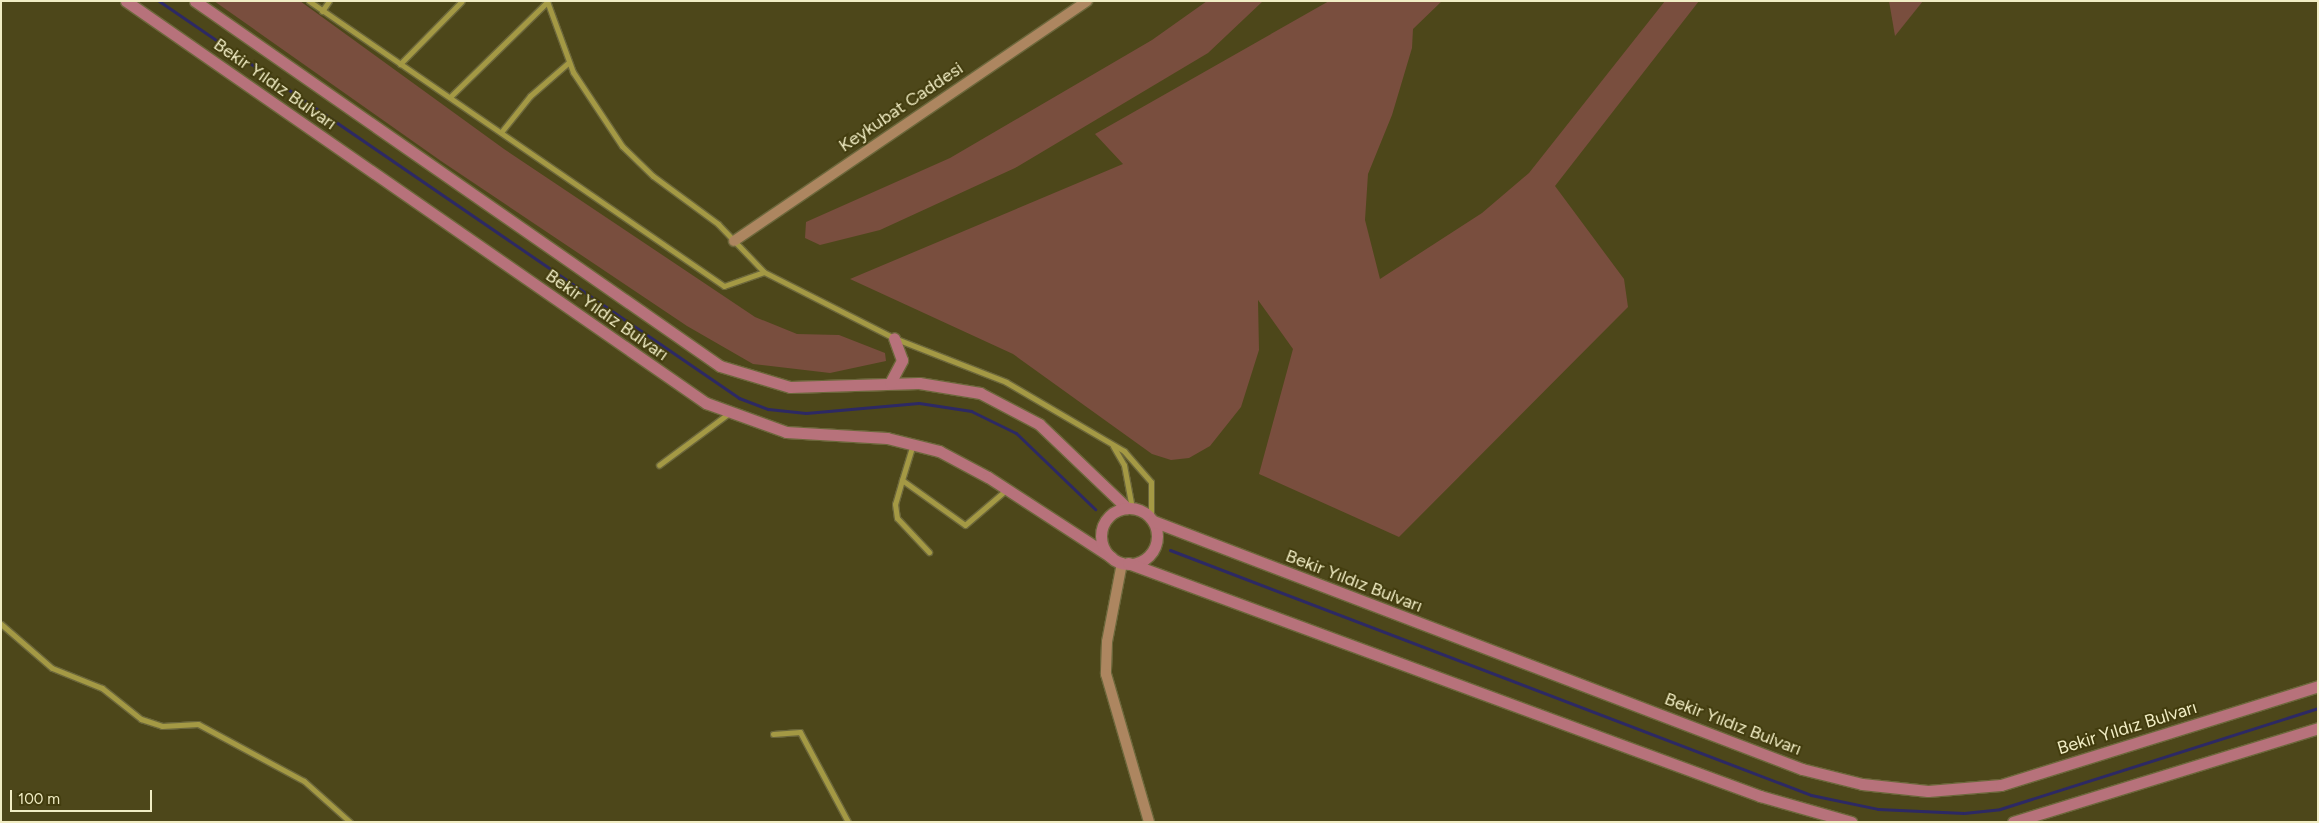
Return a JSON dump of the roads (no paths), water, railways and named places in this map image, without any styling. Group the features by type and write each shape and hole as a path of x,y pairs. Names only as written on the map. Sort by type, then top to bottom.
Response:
{"main road":[{"name":"Bekir Yıldız Bulvarı","path":"126,1 692,395 728,414 786,432 869,436 914,444 956,459 1111,557"},
{"name":"Bekir Yıldız Bulvarı","path":"194,1 720,366 790,387 890,383 948,386 1011,406 1052,435 1130,508"},
{"path":"890,383 902,360 894,338"},
{"path":"1125,563 1146,558 1154,548 1152,520 1130,508 1112,514 1102,529 1102,541 1111,557 1125,563 1760,796 1851,822"},
{"name":"Bekir Yıldız Bulvarı","path":"1152,520 1802,769 1862,784 1928,791 2001,785 2318,686"},
{"path":"2013,822 2318,728"}],"street":[{"path":"309,1 502,131 724,286 764,272"},
{"path":"322,11 329,1"},
{"path":"400,64 462,1"},
{"name":"Keykubat Caddesi","path":"734,240 1087,1"},
{"path":"450,96 547,2 568,63 590,102 631,156 734,240 764,272 894,338 1006,382 1130,455 1147,475 1154,498 1152,520"},
{"path":"502,131 530,96 568,63"},
{"path":"659,465 728,414"},
{"path":"1109,442 1124,465 1130,508"},
{"path":"914,444 895,504 897,518 929,552"},
{"path":"902,480 966,525 1007,490"},
{"path":"1125,563 1107,642 1106,674 1149,822"},
{"path":"1,624 52,668 102,688 141,719 162,726 198,724 304,781 350,822"},
{"path":"773,734 800,732 848,822"}],"waterway":[{"path":"159,1 739,398 768,409 806,413 919,403 971,411 1016,433 1095,509"},
{"path":"1170,550 1811,795 1878,809 1964,813 2000,809 2318,708"}]}
